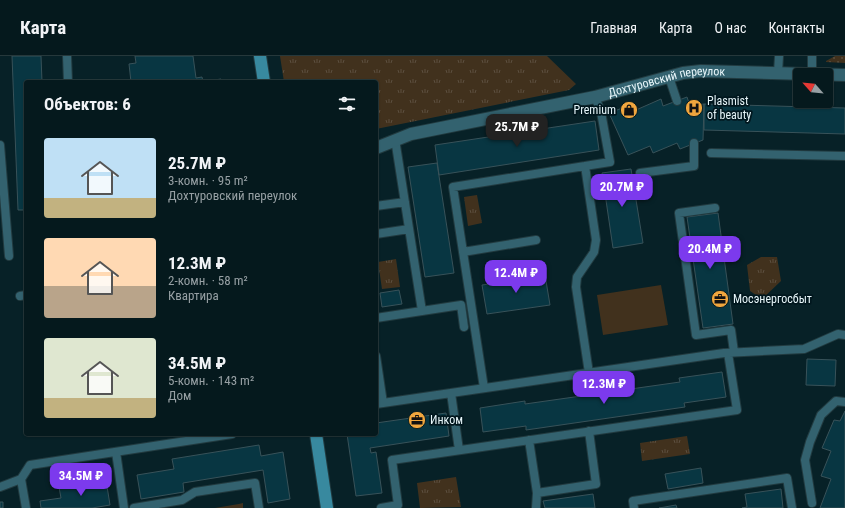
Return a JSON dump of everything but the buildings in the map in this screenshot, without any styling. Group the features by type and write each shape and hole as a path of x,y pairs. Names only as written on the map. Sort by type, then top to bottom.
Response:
{"street":[{"path":"260,56 264,80"},
{"name":"Дохтуровский переулок","path":"378,147 395,139 411,134 595,97 683,73 702,71 793,73"},
{"name":"Дохтуровский переулок","path":"833,75 845,75"},
{"path":"316,436 327,508"}],"lane":[{"path":"67,56 68,80"},
{"path":"778,73 779,56"},
{"path":"812,56 812,68"},
{"path":"669,77 677,100"},
{"path":"484,388 453,187 610,162 601,112 595,97"},
{"path":"395,139 422,311"},
{"path":"640,173 694,166 694,144"},
{"path":"0,145 9,256"},
{"path":"711,153 845,156"},
{"path":"584,166 596,240 594,252 577,278 576,287 589,373"},
{"path":"378,206 405,202"},
{"path":"381,508 398,507 392,460 737,410 731,352 731,330 696,335 679,213 715,208"},
{"path":"378,234 409,229"},
{"path":"463,252 536,240"},
{"path":"378,318 461,305 464,327"},
{"path":"378,380 380,403 731,352 804,349 838,334 845,334"},
{"path":"451,393 460,450"},
{"path":"812,503 806,460 810,442 821,415 836,401 845,402"},
{"path":"537,493 596,484 588,431"},
{"path":"0,487 21,479 30,465 219,436"},
{"path":"529,440 537,493 536,508"},
{"path":"116,452 124,508"},
{"path":"634,508 633,501 787,478 792,508"},
{"path":"21,479 26,508"},
{"path":"134,508 182,504 195,492 255,483 259,508"}],"green space":[{"path":"280,56 547,56 576,84 569,90 378,129 378,80 284,80"},
{"path":"835,56 845,56 845,63 826,62"},
{"path":"477,195 482,223 468,226 464,197"},
{"path":"761,257 777,257 781,281 762,299 750,291 747,265"},
{"path":"396,259 400,287 382,289 378,262"},
{"path":"661,285 668,325 603,335 597,295"},
{"path":"687,436 690,454 642,461 640,443"},
{"path":"456,477 461,507 420,508 417,483"},
{"path":"243,503 243,508 215,508 239,504"}],"place":[{"name":"Plasmist of beauty","path":"694,108"},
{"name":"Premium","path":"629,110"},
{"name":"Мосэнергосбыт","path":"720,299"},
{"name":"Инком","path":"417,420"}]}
